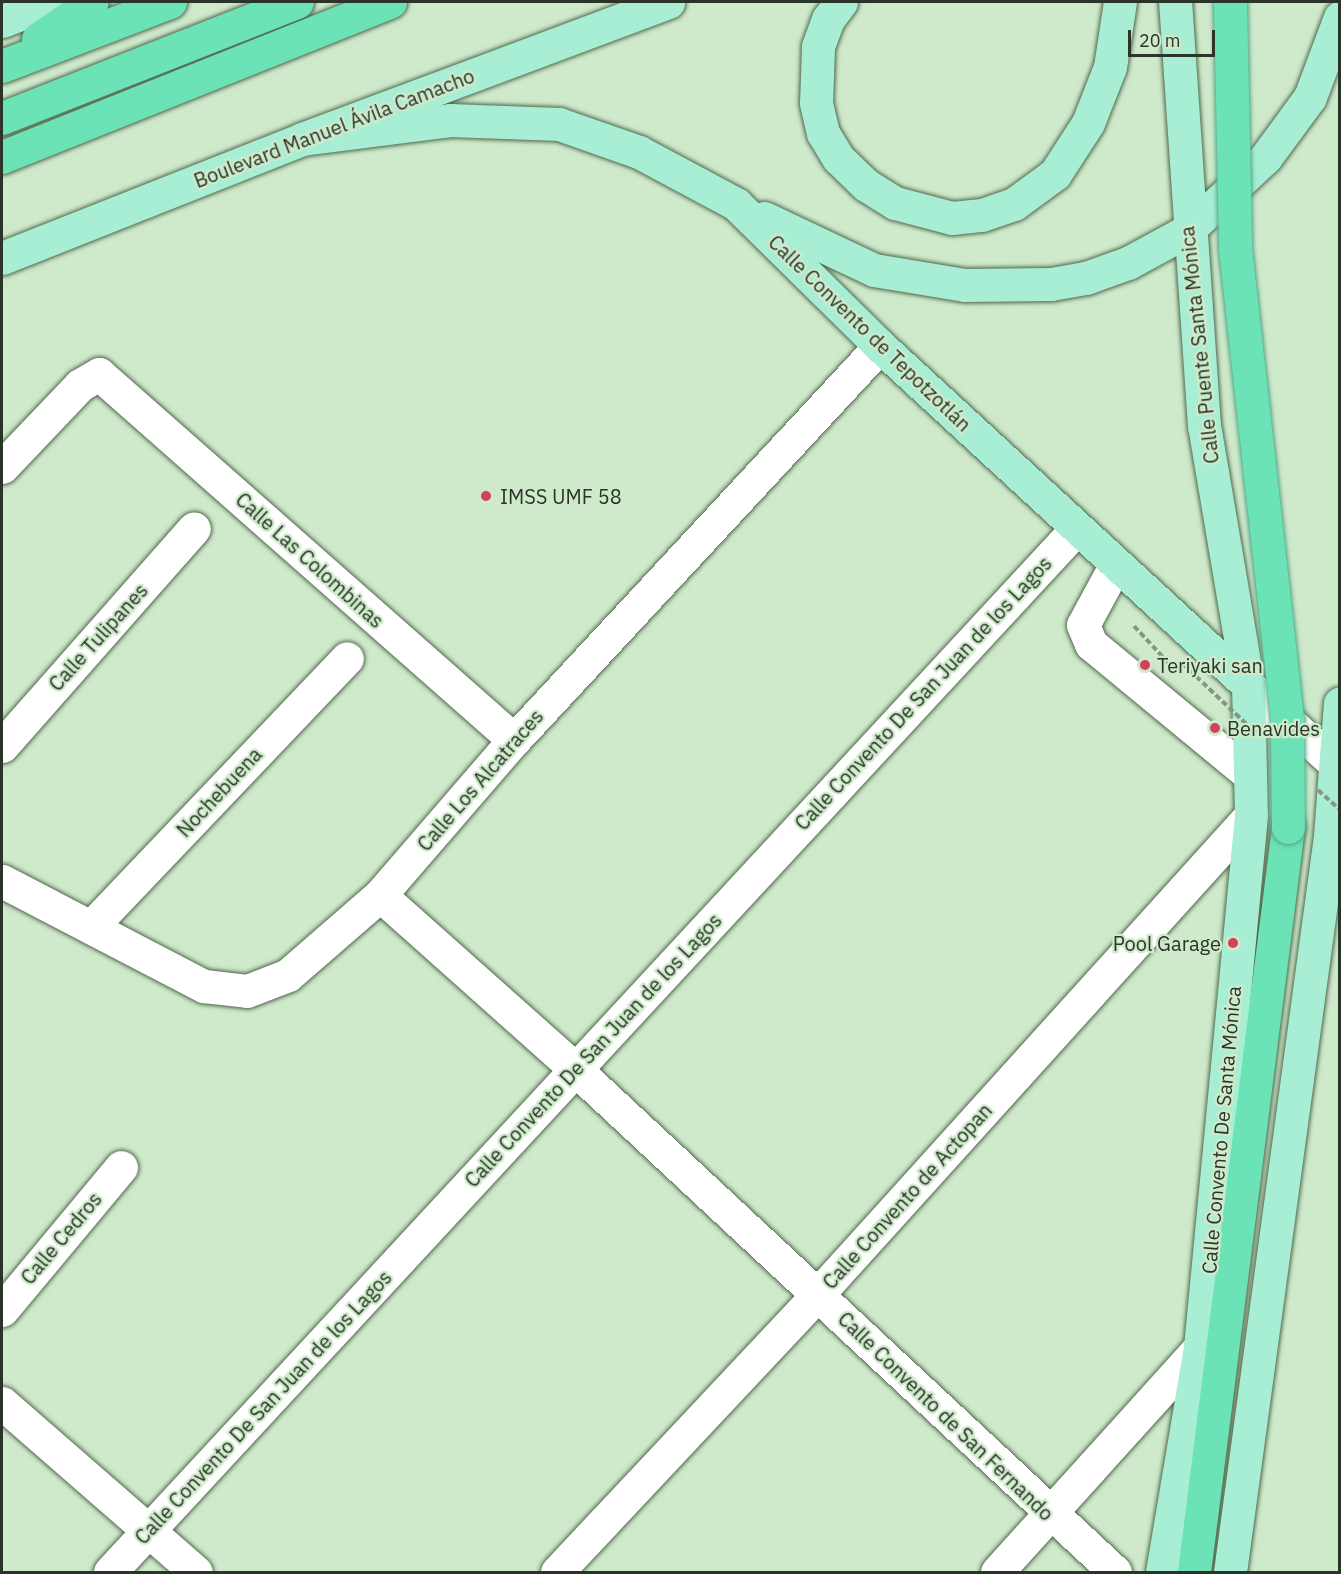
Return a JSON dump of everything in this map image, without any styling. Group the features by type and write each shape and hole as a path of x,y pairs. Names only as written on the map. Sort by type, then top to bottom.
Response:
{"highway":[{"path":"2,65 92,2"},
{"path":"2,65 170,2"},
{"path":"2,118 297,2"},
{"path":"2,157 390,2"},
{"path":"1194,1572 1288,827 1287,722 1235,248 1230,2"}],"main road":[{"path":"2,21 51,2"},
{"name":"Boulevard Manuel Ávila Camacho","path":"2,258 302,139 668,2"},
{"path":"841,2 828,19 818,47 816,103 823,133 838,158 866,185 895,203 952,218 982,215 1014,204 1055,174 1095,105 1110,67 1120,2"},
{"name":"Calle Puente Santa Mónica","path":"1175,2 1187,231 1204,426 1248,686"},
{"path":"736,204 874,270 964,285 1051,284 1086,278 1128,263 1187,231 1266,158 1310,97 1340,17"},
{"name":"Calle Convento de Tepotzotlán","path":"302,139 450,120 559,124 639,152 736,204 880,346 1248,686"},
{"name":"Calle Convento De Santa Mónica","path":"1162,1572 1200,1347 1251,815 1248,686"},
{"path":"1230,1572 1330,836 1338,767 1339,705"}],"street":[{"name":"Calle Los Alcatraces","path":"2,881 204,986 247,991 288,975 380,895 514,740 880,346"},
{"name":"Calle Las Colombinas","path":"2,467 88,377 99,374 514,740"},
{"name":"Calle Tulipanes","path":"2,746 194,528"},
{"name":"Calle Convento De San Juan de los Lagos","path":"110,1572 1077,528"},
{"path":"1116,564 1083,625 1091,645 1250,775"},
{"name":"Nochebuena","path":"91,927 347,658"},
{"name":"Calle Convento de Tepotzotlán","path":"1248,686 1338,767"},
{"name":"Calle Convento de Actopan","path":"557,1572 818,1294 1251,815"},
{"name":"Calle Convento de San Fernando","path":"380,895 575,1069 818,1294 1050,1516 1115,1572"},
{"name":"Calle Cedros","path":"2,1310 121,1167"},
{"path":"997,1572 1050,1516 1200,1347"},
{"path":"2,1403 196,1572"}],"path":[{"path":"1126,616 1176,671"},
{"path":"1176,656 1183,664"}],"place":[{"name":"IMSS UMF 58","path":"486,496"},
{"name":"Teriyaki san","path":"1145,665"},
{"name":"Benavides","path":"1215,728"},
{"name":"Pool Garage","path":"1233,943"}]}
